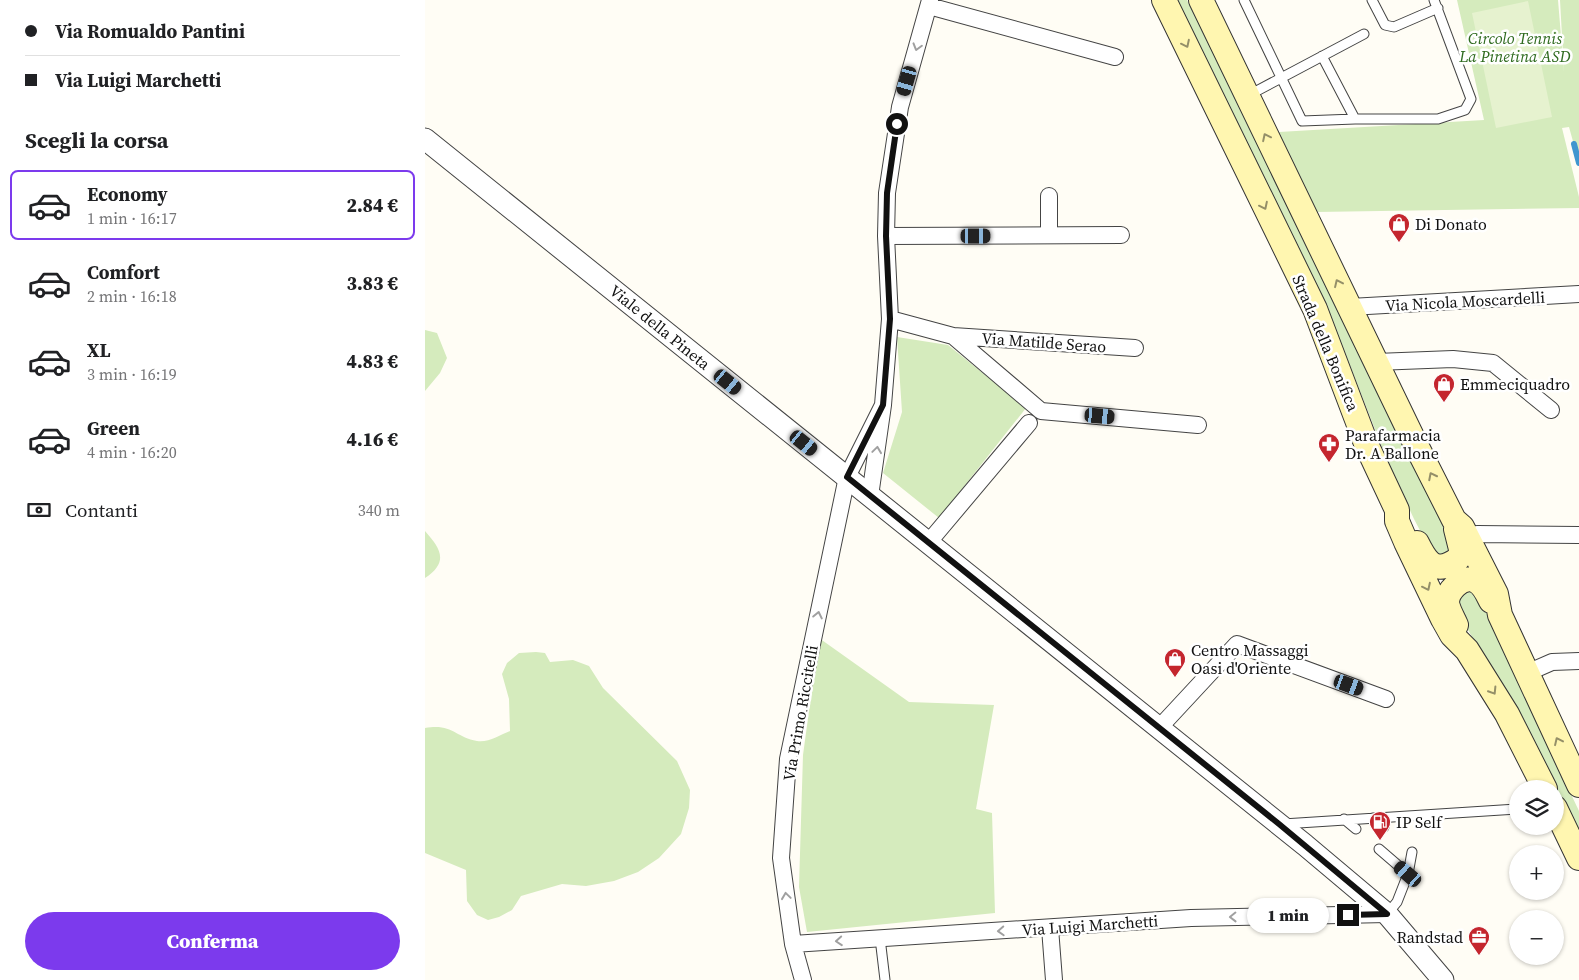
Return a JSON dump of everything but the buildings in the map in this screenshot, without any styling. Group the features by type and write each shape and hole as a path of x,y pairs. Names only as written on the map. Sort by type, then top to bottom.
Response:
{"main road":[{"name":"Strada della Bonifica","path":"1164,0 1315,309 1367,446 1397,510 1397,520 1406,542 1443,619 1452,635 1467,650 1507,714 1540,780"},
{"name":"Strada della Bonifica","path":"1201,0 1376,362 1495,594 1500,615 1579,785"},
{"path":"1397,510 1404,516 1426,560 1438,567 1452,563 1463,553 1461,529"},
{"path":"1467,650 1447,604 1451,590 1459,582 1473,580 1485,589 1500,615"},
{"path":"1564,827 1579,858"}],"street":[{"path":"870,496 883,405 890,319 886,236 887,193 899,107 929,3 1115,57"},
{"name":"Viale della Pineta","path":"425,139 1279,824 1387,914 1443,980"},
{"path":"1049,196 1049,235"},
{"path":"886,236 1121,235"},
{"name":"Via Nicola Moscardelli","path":"1350,308 1579,294"},
{"name":"Via Matilde Serao","path":"890,319 953,336 1135,348"},
{"name":"Via Matilde Serao","path":"953,336 1041,412 1198,425"},
{"path":"1376,362 1453,359 1493,364 1551,410"},
{"name":"Via Primo Riccitelli","path":"803,980 793,944 781,858 788,759 847,477 883,405"},
{"path":"928,542 1029,423"},
{"path":"1461,529 1477,534 1579,535"},
{"path":"1159,728 1237,644 1386,698"},
{"path":"1527,673 1552,662 1579,661"},
{"name":"Via Luigi Marchetti","path":"793,944 1191,918 1387,914"},
{"path":"1050,928 1054,980"}],"lane":[{"path":"1244,0 1302,121 1437,119 1465,110 1471,99 1436,4 1394,27 1385,25 1372,0"},
{"path":"1246,96 1364,34"},
{"path":"1322,56 1355,119"},
{"path":"1279,824 1509,810"},
{"path":"1373,818 1383,827"},
{"path":"1344,820 1356,829"},
{"path":"1379,849 1408,874"},
{"path":"1387,914 1397,902 1408,874 1412,852"},
{"path":"880,938 885,980"}],"green space":[{"path":"1173,0 1187,0 1330,292 1453,536 1451,548 1443,554 1437,554 1426,542 1414,519 1389,465 1345,353"},
{"name":"Circolo Tennis La Pinetina ASD","path":"1457,0 1558,0 1564,72 1560,0 1579,0 1579,163 1569,127 1562,128 1579,197 1579,208 1316,212 1279,132 1484,120"},
{"name":"Circolo Tennis La Pinetina ASD","path":"1528,1 1552,117 1496,128 1472,13"},
{"path":"425,330 437,333 447,358 440,373 425,391"},
{"path":"897,337 948,345 1026,408 939,518 883,473 902,412"},
{"path":"425,531 438,550 440,561 433,572 425,578"},
{"path":"1471,587 1491,614 1497,638 1579,811 1579,839 1564,809 1564,780 1550,780 1510,700 1462,620 1457,596"},
{"path":"819,638 909,702 994,705 976,809 992,813 995,913 807,932 799,887 803,755"},
{"path":"519,653 545,653 550,662 573,660 589,666 603,688 677,761 690,790 689,808 681,834 659,858 638,872 614,881 586,886 562,884 521,896 512,910 488,920 477,915 467,901 466,870 425,853 425,728 441,727 477,741 490,740 510,731 509,699 502,674 507,663"}],"waterway":[{"path":"1574,144 1579,163"}],"place":[{"name":"Di Donato","path":"1399,243"},
{"name":"Emmeciquadro","path":"1444,403"},
{"name":"Parafarmacia Dr. A Ballone","path":"1329,463"},
{"name":"Centro Massaggi Oasi d'Oriente","path":"1175,678"},
{"name":"IP Self","path":"1380,841"},
{"name":"Randstad","path":"1479,956"}],"route":[{"path":"897,124 887,193 886,236 890,319 883,405 847,477 1305,845 1387,914 1348,915"}]}
